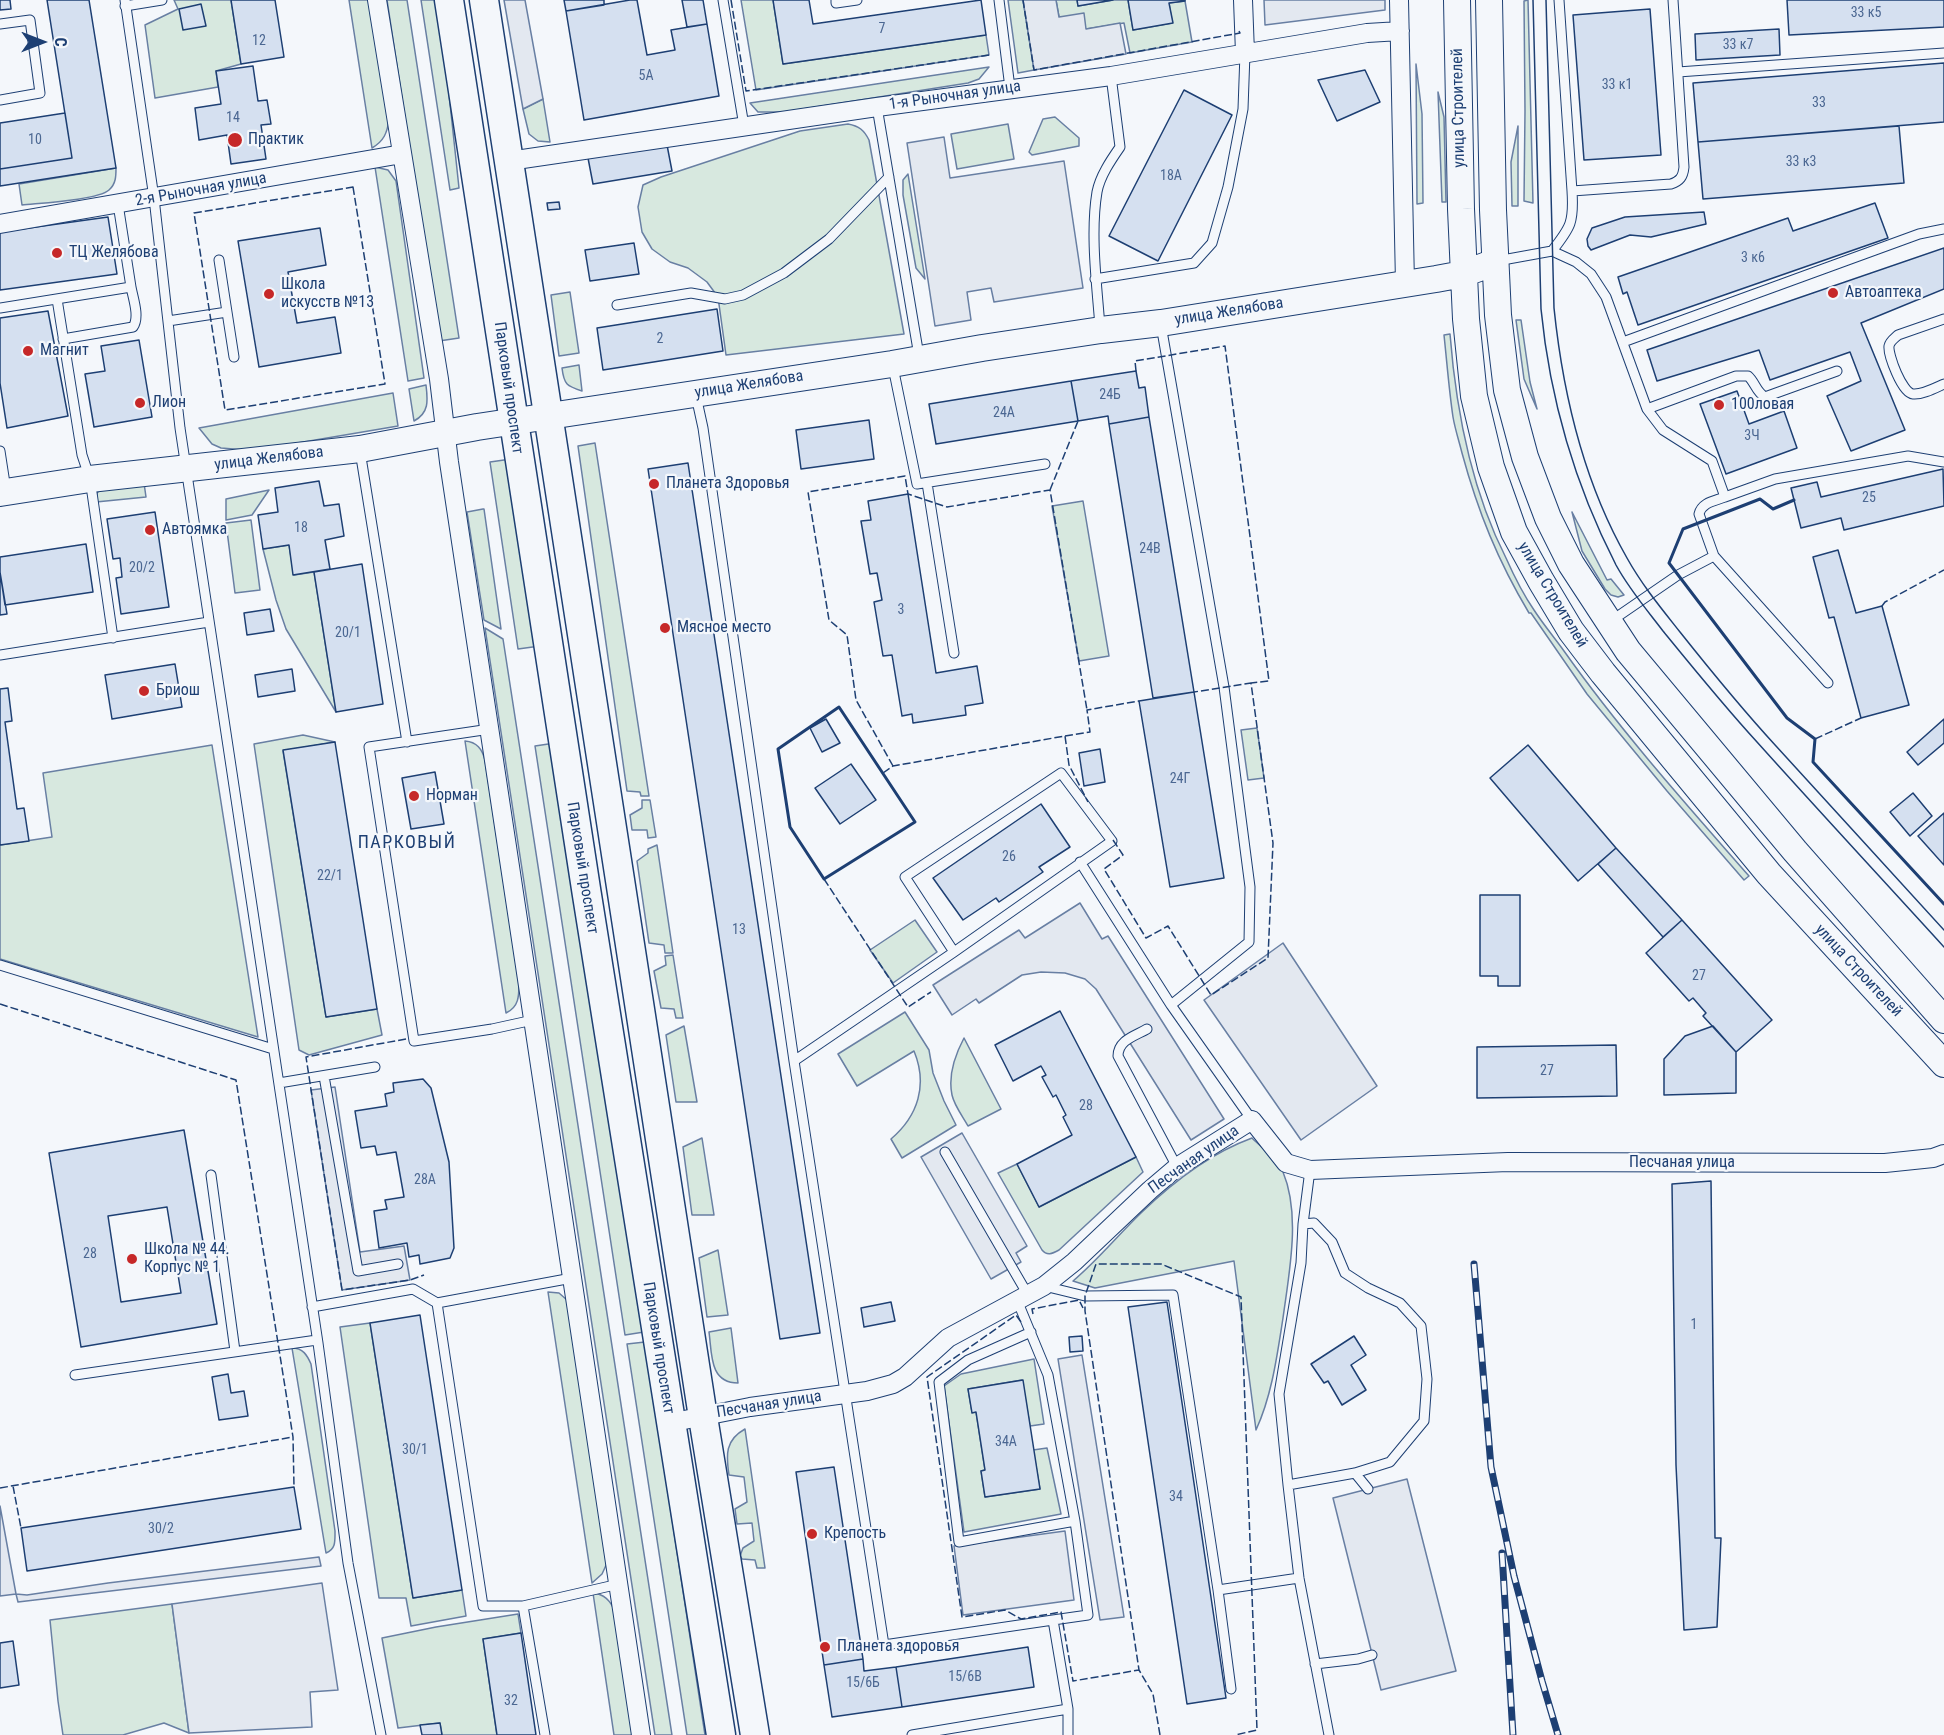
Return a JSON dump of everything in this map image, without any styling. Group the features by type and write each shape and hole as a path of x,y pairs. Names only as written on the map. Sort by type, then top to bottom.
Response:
{"main road":[{"name":"Парковый проспект","path":"449,0 669,1423 721,1735"},
{"name":"Парковый проспект","path":"484,0 703,1417 755,1735"},
{"name":"улица Строителей","path":"1457,0 1463,274 1474,396 1491,467 1514,532 1565,621 1603,673 1768,874 1944,1064"},
{"name":"улица Строителей","path":"1489,0 1495,262 1498,315 1507,390 1525,457 1553,527 1571,564 1628,651 1788,842 1944,1020"},
{"name":"улица Желябова","path":"3,492 360,449 446,432 1101,330 1161,323 1463,274 1495,262"}],"street":[{"path":"377,0 446,432 641,1735"},
{"path":"1243,0 1245,53"},
{"path":"1400,0 1405,283"},
{"name":"1-я Рыночная улица","path":"509,161 1010,88 1111,76 1367,33 1400,31"},
{"name":"2-я Рыночная улица","path":"0,224 402,154"},
{"name":"Песчаная улица","path":"669,1423 750,1407 882,1388 893,1384 905,1377 948,1338 1030,1293 1074,1262 1177,1167 1252,1120 1286,1163 1310,1170 1508,1162 1885,1163 1933,1158 1944,1154"}],"lane":[{"path":"162,0 125,3 154,198 186,469 279,1083 348,1563 381,1735"},
{"path":"723,0 744,126"},
{"path":"836,0 836,3 856,0"},
{"path":"999,0 1010,88"},
{"path":"1552,251 1570,227 1573,208 1558,0"},
{"path":"1572,191 1671,184 1677,182 1683,175 1673,0"},
{"path":"0,24 30,20 40,93 0,100"},
{"path":"1095,279 1194,263 1212,243 1228,187 1243,108 1245,53"},
{"path":"1678,72 1944,53"},
{"path":"1101,330 1095,279 1094,238 1097,191 1109,163 1120,147 1111,76"},
{"path":"877,107 919,358"},
{"path":"617,305 691,293 725,299 743,295 784,273 830,239 889,177"},
{"path":"63,339 133,327 136,323 118,204"},
{"path":"1623,342 1919,234 1944,229"},
{"path":"1495,262 1552,251 1576,262 1591,274 1606,297 1647,408 1663,430 1713,461 1725,497"},
{"path":"219,260 234,357"},
{"path":"0,308 131,287"},
{"path":"57,299 82,455 90,480 113,638"},
{"path":"168,321 227,312"},
{"path":"1944,318 1899,335 1892,339 1889,345 1891,356 1906,392 1920,393 1944,384"},
{"path":"1161,323 1224,687 1250,887 1249,942 1171,1005"},
{"path":"892,364 916,484 1045,464"},
{"path":"1647,408 1736,376 1748,376 1754,381 1760,394 1765,396 1837,371"},
{"path":"696,394 703,428 844,1394 884,1645 1088,1615 1075,1521 1048,1375 1031,1332 1030,1293 945,1152"},
{"path":"360,449 407,742"},
{"path":"0,451 3,492"},
{"path":"1828,683 1713,556 1699,514 1700,508 1705,504 1775,479 1908,456 1944,462"},
{"path":"927,483 954,653"},
{"path":"1609,622 1678,575 1713,556"},
{"path":"0,655 209,622"},
{"path":"490,729 369,747 414,1041 533,1020"},
{"path":"794,1061 954,952 1112,841 1061,773 905,877 954,952"},
{"path":"1080,862 1171,1005 1252,1120"},
{"path":"0,965 273,1049"},
{"path":"1147,1029 1121,1043 1118,1056 1177,1167"},
{"path":"279,1083 375,1067"},
{"path":"324,1076 358,1271 398,1264"},
{"path":"1310,1170 1301,1263 1279,1394 1299,1578 1329,1735"},
{"path":"211,1175 235,1351"},
{"path":"1288,1485 1355,1473 1390,1462 1424,1421 1427,1379 1421,1326 1400,1303 1368,1288 1345,1273 1332,1242 1314,1223 1303,1224"},
{"path":"312,1307 413,1289 437,1303 572,1278"},
{"path":"1030,1293 1085,1296 1173,1295 1231,1689"},
{"path":"437,1303 483,1606 523,1606 619,1584"},
{"path":"1031,1332 968,1360 939,1382 959,1542 1075,1521"},
{"path":"75,1375 317,1340"},
{"path":"1355,1473 1368,1489"},
{"path":"1218,1590 1299,1578"},
{"path":"523,1606 545,1735"},
{"path":"1053,1620 1068,1709 1068,1735"},
{"path":"1315,1664 1358,1659 1372,1654"},
{"path":"912,1735 1068,1709"}],"shaded area":[{"path":"174,0 231,0 241,64 216,71 218,87 155,98 145,25 178,9"},
{"path":"349,0 371,0 389,120 384,136 372,148"},
{"path":"387,0 407,0 459,338 439,341"},
{"path":"421,0 439,0 459,188 450,190"},
{"path":"504,0 525,0 543,99 523,109"},
{"path":"741,0 773,0 783,64 986,35 989,55 756,90"},
{"path":"1008,0 1023,0 1034,70 1018,73"},
{"path":"1023,0 1056,0 1059,17 1084,13 1086,29 1120,23 1126,54 1034,70"},
{"path":"1056,0 1077,0 1078,6 1128,0 1133,30 1172,23 1169,3 1185,1 1192,42 1130,53 1124,23 1086,29 1059,17"},
{"path":"1264,0 1385,0 1385,10 1265,25"},
{"path":"1528,0 1533,203 1524,201 1524,1"},
{"path":"1416,64 1422,114 1423,203 1417,204"},
{"path":"989,67 979,79 968,83 784,112 758,112 750,103"},
{"path":"1438,92 1444,117 1446,202 1442,202"},
{"path":"543,99 550,142 538,141 529,134 523,109"},
{"path":"1055,117 1079,138 1079,146 1032,155 1029,152 1043,119"},
{"path":"848,124 861,129 869,140 904,334 726,355 718,297 707,282 688,268 670,262 652,249 642,232 638,207 643,185 800,131"},
{"path":"1008,124 1014,159 957,169 951,134"},
{"path":"1518,126 1518,206 1512,206 1511,162"},
{"path":"944,137 950,178 1064,161 1083,288 994,302 991,288 967,292 971,320 935,326 907,143"},
{"path":"375,167 388,170 396,181 424,378 408,381"},
{"path":"116,168 113,185 103,193 81,199 22,205 19,184"},
{"path":"908,174 925,279 916,268 903,195 903,180"},
{"path":"570,292 579,353 559,356 551,295"},
{"path":"1516,320 1521,320 1530,382 1537,409 1524,379"},
{"path":"1450,334 1456,392 1474,477 1494,532 1519,585 1541,620 1608,709 1749,876 1744,880 1587,694 1518,594 1498,555 1482,516 1456,430 1444,335"},
{"path":"579,365 582,391 567,384 562,368"},
{"path":"426,385 425,410 414,421 409,389"},
{"path":"393,393 398,426 246,450 221,448 212,444 199,428"},
{"path":"595,443 649,796 641,796 640,792 627,791 578,446"},
{"path":"511,459 540,646 518,649 490,462"},
{"path":"144,483 146,497 96,502 97,493 100,490"},
{"path":"269,490 252,515 226,520 226,499"},
{"path":"1083,501 1109,656 1079,661 1052,506"},
{"path":"484,509 501,629 484,620 467,512"},
{"path":"1572,512 1607,580 1611,579 1624,595 1618,597 1611,595 1605,589 1582,551"},
{"path":"251,520 260,590 235,593 226,523"},
{"path":"289,545 294,575 314,572 336,712 286,629 276,600 263,549"},
{"path":"485,628 503,639 672,1735 655,1735"},
{"path":"1257,728 1264,778 1248,780 1241,730"},
{"path":"303,735 335,742 283,751 326,1017 377,1009 382,1035 309,1055 299,1050 254,744"},
{"path":"465,741 478,747 485,760 519,983 516,1004 506,1013"},
{"path":"555,743 644,1332 625,1335 535,746"},
{"path":"212,745 258,1037 0,959 0,845 52,837 43,773"},
{"path":"642,800 650,800 656,837 648,838 647,830 632,830 630,815 642,808"},
{"path":"657,845 673,953 665,953 664,945 649,943 637,861 648,853 648,849"},
{"path":"1080,903 1102,939 1108,936 1224,1119 1191,1140 1096,989 1085,979 1065,973 1041,972 1022,975 979,1003 976,999 952,1015 933,985 1019,930 1025,938"},
{"path":"915,920 937,952 893,983 870,950"},
{"path":"1283,943 1377,1086 1301,1140 1204,1000"},
{"path":"673,955 683,1018 676,1018 674,1009 661,1008 654,971 666,965 665,956"},
{"path":"905,1012 929,1050 933,1073 956,1125 902,1158 891,1139 908,1120 918,1099 920,1076 914,1051 857,1086 838,1054"},
{"path":"684,1026 697,1102 676,1102 666,1035"},
{"path":"964,1038 1001,1109 968,1126 955,1103 951,1088 953,1066"},
{"path":"335,1087 360,1252 404,1246 410,1280 342,1290 311,1090"},
{"path":"962,1133 1027,1246 1016,1253 1021,1262 991,1279 921,1157"},
{"path":"702,1138 714,1215 692,1215 683,1147"},
{"path":"1252,1138 1274,1159 1283,1172 1288,1189 1292,1225 1290,1263 1276,1361 1262,1417 1256,1430 1234,1261 1095,1288 1073,1281 1166,1190 1207,1160"},
{"path":"1136,1157 1143,1172 1059,1250 1050,1254 1042,1250 998,1173 1017,1164 1039,1207"},
{"path":"718,1250 728,1315 707,1317 699,1258"},
{"path":"548,1292 559,1293 567,1300 608,1561 602,1574 592,1583"},
{"path":"370,1323 413,1598 462,1590 466,1616 411,1626 406,1598 379,1598 340,1327"},
{"path":"731,1328 738,1383 729,1382 717,1372 711,1349 709,1332"},
{"path":"645,1342 705,1735 687,1735 627,1344"},
{"path":"292,1348 304,1353 311,1364 335,1531 333,1547 326,1553"},
{"path":"1082,1355 1124,1617 1100,1620 1058,1359"},
{"path":"1034,1359 1044,1424 1030,1426 1022,1380 968,1389 972,1412 976,1412 985,1470 981,1471 985,1497 1040,1489 1033,1450 1047,1448 1061,1514 964,1532 944,1386 961,1374"},
{"path":"745,1429 765,1568 757,1568 755,1560 742,1559 740,1556 743,1548 754,1541 752,1523 737,1524 735,1509 747,1502 744,1477 729,1475 727,1455 730,1443 738,1433"},
{"path":"1407,1479 1456,1671 1381,1690 1333,1498"},
{"path":"0,1506 16,1594 0,1596"},
{"path":"1065,1531 1074,1600 963,1615 954,1546"},
{"path":"319,1557 321,1566 18,1602 16,1594 27,1595"},
{"path":"322,1583 338,1690 310,1692 312,1727 189,1733 172,1604"},
{"path":"593,1593 607,1599 615,1612 633,1735 614,1735"},
{"path":"172,1604 189,1733 164,1723 123,1735 63,1735 50,1620"},
{"path":"518,1614 521,1633 483,1639 497,1735 442,1735 440,1723 398,1728 382,1638"}],"building":[{"path":"0,0 10,0 11,9 0,10"},
{"path":"47,0 89,0 116,168 0,186 0,169 72,158"},
{"path":"231,0 275,0 284,57 241,64"},
{"path":"564,0 604,0 604,5 566,11"},
{"path":"637,0 647,55 675,50 671,30 707,24 719,96 584,120 566,11"},
{"path":"682,0 703,0 707,24 687,27"},
{"path":"773,0 809,0 813,24 981,0 986,35 783,64"},
{"path":"1077,0 1113,0 1078,6"},
{"path":"1128,0 1185,1 1169,3 1173,23 1133,30"},
{"path":"1787,0 1944,0 1944,27 1789,35"},
{"path":"201,4 206,26 183,30 179,9"},
{"path":"1650,9 1661,155 1584,160 1573,15"},
{"path":"1779,29 1780,55 1696,60 1695,34"},
{"path":"1944,63 1944,122 1698,142 1693,83"},
{"path":"253,66 258,101 267,100 271,124 261,125 266,159 231,164 227,135 199,140 195,108 221,104 216,71"},
{"path":"1365,70 1380,102 1337,121 1318,80"},
{"path":"1184,90 1232,115 1158,261 1109,236"},
{"path":"65,113 72,158 0,169 0,123"},
{"path":"1899,126 1904,183 1703,199 1698,142"},
{"path":"667,145 672,171 593,184 588,158"},
{"path":"559,202 560,209 548,210 547,203"},
{"path":"1875,203 1888,238 1638,325 1627,292 1623,294 1618,277 1788,218 1793,231"},
{"path":"1704,212 1706,224 1651,237 1630,235 1591,250 1588,246 1587,239 1592,228 1625,217"},
{"name":"ТЦ Желябова","path":"108,217 117,274 0,290 0,232"},
{"name":"Школа искусств №13","path":"320,228 326,265 288,272 297,323 335,317 341,353 259,367 238,241"},
{"path":"634,243 639,274 590,281 585,250"},
{"path":"1944,248 1944,289 1861,323 1905,430 1851,451 1827,396 1861,381 1850,352 1770,380 1759,350 1657,381 1647,350"},
{"path":"717,309 723,351 603,370 597,328"},
{"name":"Магнит","path":"48,311 68,416 7,428 0,383 0,318"},
{"path":"139,340 152,417 94,427 85,374 105,371 101,346"},
{"path":"1136,371 1139,388 1145,387 1149,417 1109,424 1108,416 1078,421 1071,381"},
{"path":"1071,381 1078,421 936,444 929,404"},
{"path":"1737,391 1749,424 1784,411 1797,448 1726,474 1700,404"},
{"path":"1149,417 1194,692 1153,698 1109,424"},
{"path":"869,420 874,459 801,469 796,430"},
{"path":"688,463 820,1333 780,1339 648,469"},
{"path":"1943,469 1944,506 1844,530 1841,518 1801,528 1791,488 1817,482 1821,497"},
{"path":"319,481 324,506 339,504 344,536 325,540 330,569 293,575 289,545 263,549 258,515 278,512 275,488"},
{"path":"908,494 936,673 977,666 983,703 965,706 966,715 913,723 912,714 902,716 892,655 883,656 874,602 882,600 877,573 870,574 861,521 871,520 868,501"},
{"path":"155,512 169,607 121,614 116,578 122,577 120,558 113,559 107,519"},
{"path":"86,544 93,592 5,605 0,557"},
{"path":"1838,550 1856,613 1882,606 1909,705 1861,718 1834,617 1829,618 1813,557"},
{"path":"362,564 383,704 336,712 314,572"},
{"path":"0,572 7,614 0,615"},
{"path":"270,609 274,631 247,635 244,613"},
{"name":"Бриош","path":"175,664 182,707 112,719 105,675"},
{"path":"292,669 295,691 258,697 255,675"},
{"path":"8,688 12,721 5,722 17,809 24,808 29,841 0,845 0,689"},
{"path":"1194,692 1224,878 1170,887 1139,701"},
{"path":"826,719 840,743 822,752 810,728"},
{"path":"1944,719 1944,743 1918,765 1907,752"},
{"path":"335,742 377,1009 326,1017 283,750"},
{"path":"1528,745 1616,848 1578,881 1490,778"},
{"path":"1100,749 1105,782 1084,786 1079,753"},
{"path":"851,764 876,800 840,824 815,788"},
{"path":"435,772 444,824 411,829 402,778"},
{"path":"1913,793 1932,816 1910,836 1890,812"},
{"path":"1041,804 1070,847 1039,867 1043,872 999,902 996,898 963,920 933,878"},
{"path":"1944,813 1944,865 1918,836"},
{"path":"1616,848 1682,920 1663,937 1598,864"},
{"path":"1480,895 1520,895 1520,986 1498,986 1498,976 1480,976"},
{"path":"1682,920 1772,1020 1736,1052 1703,1016 1706,1013 1693,998 1689,1001 1646,953"},
{"path":"1060,1011 1136,1157 1039,1207 1017,1164 1072,1135 1063,1117 1066,1115 1056,1095 1053,1097 1042,1077 1046,1075 1041,1066 1013,1081 995,1045"},
{"path":"1713,1026 1736,1052 1736,1093 1664,1095 1664,1059 1685,1036"},
{"path":"1616,1045 1617,1096 1477,1098 1477,1047"},
{"path":"423,1079 431,1088 449,1162 454,1248 450,1258 420,1264 419,1255 409,1257 407,1243 379,1248 374,1211 387,1209 385,1200 404,1197 396,1152 377,1155 375,1146 361,1148 355,1111 387,1106 385,1094 394,1092 393,1083"},
{"path":"184,1130 217,1324 81,1347 49,1153","holes":["167,1207 181,1293 121,1302 108,1216"]},
{"path":"1711,1181 1715,1538 1721,1538 1717,1627 1684,1630 1676,1465 1672,1184"},
{"path":"891,1302 895,1321 864,1327 861,1308"},
{"path":"1167,1302 1226,1698 1187,1704 1128,1307"},
{"path":"420,1315 462,1590 413,1598 370,1323"},
{"path":"1082,1336 1083,1351 1070,1352 1069,1337"},
{"path":"1354,1336 1366,1355 1351,1365 1366,1390 1342,1405 1328,1381 1324,1383 1311,1364"},
{"path":"228,1374 231,1393 244,1391 248,1416 219,1420 212,1377"},
{"path":"1023,1380 1040,1489 985,1497 981,1471 985,1470 976,1412 972,1413 968,1389"},
{"path":"834,1467 863,1659 824,1665 796,1472"},
{"path":"294,1487 301,1529 27,1571 21,1528"},
{"path":"521,1633 536,1735 497,1735 483,1639"},
{"path":"13,1641 19,1685 0,1688 0,1643"},
{"path":"1028,1647 1034,1687 902,1707 896,1667"},
{"path":"863,1659 864,1671 896,1667 902,1707 832,1717 824,1665"},
{"path":"440,1723 442,1735 422,1735 420,1725"}],"tram line":[{"path":"1533,0 1541,309 1545,343 1566,441 1601,534 1632,591 1663,631 1745,728 1944,947"},
{"path":"1546,0 1554,308 1569,405 1598,499 1633,568 1692,647 1763,732 1944,930"}],"railway":[{"path":"1474,1264 1491,1467 1514,1576 1558,1735"},
{"path":"1502,1553 1513,1735"}],"fence":[{"path":"731,0 746,91 989,55"},
{"path":"1023,0 1034,70 1240,33 1239,31"},
{"path":"353,187 385,384 225,410 194,213 353,187"},
{"path":"1136,371 1135,361 1225,346 1269,681 1251,683"},
{"path":"1050,490 1078,421"},
{"path":"893,766 856,700 847,635 829,620 808,492 905,476 908,494 947,507 1050,490 1087,710"},
{"path":"1882,606 1885,602 1944,570"},
{"path":"1113,840 1123,855 1104,869 1146,938 1168,926 1211,995 1268,958 1273,843 1251,683 1194,692"},
{"path":"1065,736 1090,732 1087,710 1139,701"},
{"path":"1815,739 1861,718"},
{"path":"883,773 893,766 1065,736 1069,765 1088,802"},
{"path":"824,879 908,1007 931,992"},
{"path":"0,1004 236,1080 293,1437 294,1487"},
{"path":"406,1039 306,1057 342,1290 410,1280 424,1275"},
{"path":"1160,1735 1153,1694 1139,1670 1085,1311 1085,1296 1096,1264 1161,1264 1241,1297 1257,1730 1235,1735"},
{"path":"1033,1314 1032,1309 1079,1300 1083,1308"},
{"path":"1021,1322 1016,1315 927,1377 962,1617 1005,1610 1021,1619 1061,1612 1073,1681 1139,1670"},
{"path":"0,1488 293,1437"},
{"path":"13,1486 21,1528"}],"wall":[{"path":"1794,500 1773,509 1760,499 1683,529 1669,563 1787,718 1815,739 1813,762 1944,904"},
{"path":"839,707 915,822 824,879 790,827 778,749 839,707"}],"place":[{"name":"Практик","path":"235,140"},
{"name":"ТЦ Желябова","path":"57,253"},
{"name":"Автоаптека","path":"1833,293"},
{"name":"Школа искусств №13","path":"269,294"},
{"name":"Магнит","path":"28,351"},
{"name":"Лион","path":"140,403"},
{"name":"100ловая","path":"1719,405"},
{"name":"Планета Здоровья","path":"654,484"},
{"name":"Автоямка","path":"150,530"},
{"name":"Мясное место","path":"665,628"},
{"name":"Бриош","path":"144,691"},
{"name":"Норман","path":"414,796"},
{"name":"Школа № 44. Корпус № 1","path":"132,1259"},
{"name":"Крепость","path":"812,1534"},
{"name":"Планета здоровья","path":"825,1647"}],"district":[{"name":"ПАРКОВЫЙ","path":"407,843"}]}
